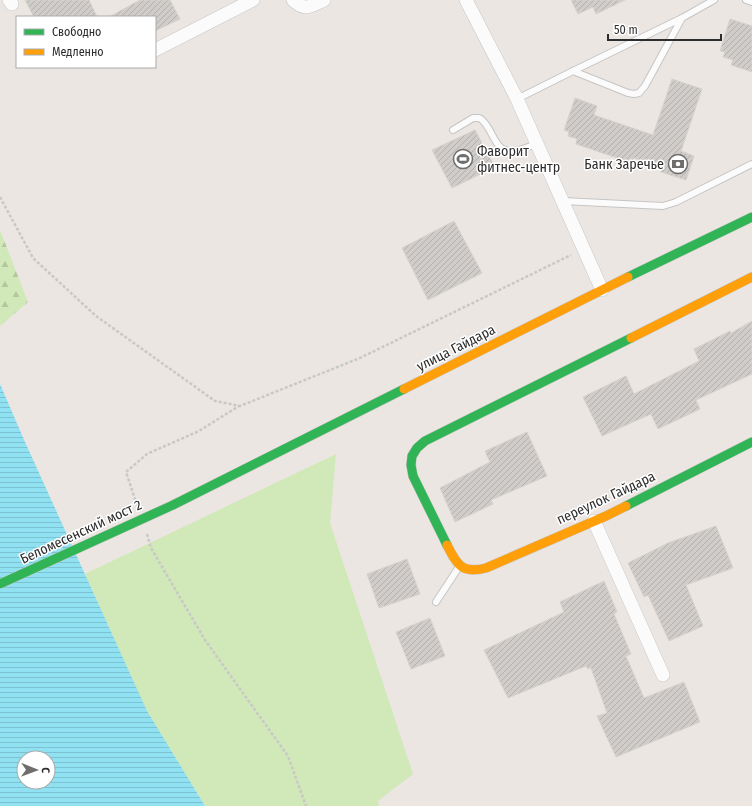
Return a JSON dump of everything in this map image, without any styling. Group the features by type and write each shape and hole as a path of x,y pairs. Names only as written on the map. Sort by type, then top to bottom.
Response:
{"main road":[{"name":"улица Гайдара","path":"173,505 602,290 752,217"},
{"path":"464,568 454,559 412,476 411,459 418,447 425,441 752,277"},
{"name":"переулок Гайдара","path":"464,568 477,570 486,568 606,516 752,442"},
{"name":"Беломесенский мост 2","path":"0,584 173,505"}],"street":[{"path":"156,49 253,0"},
{"path":"293,0 298,5 309,7 324,0"},
{"path":"466,0 517,100 602,290"},
{"path":"594,521 663,674"}],"lane":[{"path":"517,100 572,71 682,18 714,0"},
{"path":"746,0 752,2"},
{"path":"572,71 628,93 639,93 645,86 682,18"},
{"path":"453,130 473,118 479,118 484,121 498,145 505,150 514,151 537,144"},
{"path":"563,201 663,206 676,202 752,164"},
{"path":"436,602 464,568"}],"path":[{"path":"0,197 33,258 96,316 215,402 240,406"},
{"path":"137,506 126,472 147,454 199,431 240,406 360,358 584,248"},
{"path":"147,534 151,548 205,640 288,756 306,806"}],"green space":[{"path":"0,230 28,302 0,326"},
{"path":"336,454 330,523 413,774 378,801 379,806 205,806 147,712 85,574"}],"water":[{"path":"0,384 147,711 205,806 0,806"}],"building":[{"path":"25,0 89,0 97,16 33,16"},
{"path":"140,0 170,0 180,19 156,31 156,16 111,16"},
{"path":"571,0 625,0 596,14 593,7 578,14"},
{"path":"730,19 752,26 752,72 731,65 733,60 723,57 725,52 720,51"},
{"path":"672,79 702,89 681,151 694,156 686,180 661,172 662,168 634,158 632,163 576,144 577,139 568,136 569,132 564,130 575,98 597,106 594,115 653,135"},
{"name":"Фаворит фитнес-центр","path":"475,130 495,167 452,188 432,150"},
{"path":"454,221 482,273 428,300 402,248"},
{"path":"752,321 752,374 696,400 700,409 658,429 651,414 602,436 583,397 626,376 634,394 699,361 694,349 730,331 731,333"},
{"path":"527,432 547,476 491,500 493,504 455,522 440,488 490,462 485,451"},
{"path":"716,526 733,568 686,585 703,626 669,641 648,595 644,597 628,563 668,543"},
{"path":"407,559 420,594 379,608 367,574"},
{"path":"604,581 617,612 614,614 631,654 626,656 644,698 684,682 700,722 616,757 597,716 607,713 591,668 588,669 586,666 508,698 484,650 564,612 560,602"},
{"path":"430,618 445,656 411,669 396,632"}],"traffic: fast":[{"path":"628,277 752,217"},
{"path":"447,545 413,476 411,465 412,456 417,448 425,441 631,338"},
{"path":"173,505 404,389"},
{"path":"626,506 752,442"},
{"path":"0,584 173,505"}],"traffic: slow":[{"path":"404,389 628,277"},
{"path":"631,338 752,277"},
{"path":"447,545 457,563 466,569 478,570 486,568 626,506"}],"place":[{"name":"Фаворит фитнес-центр","path":"463,159"},
{"name":"Банк Заречье","path":"678,164"}]}
